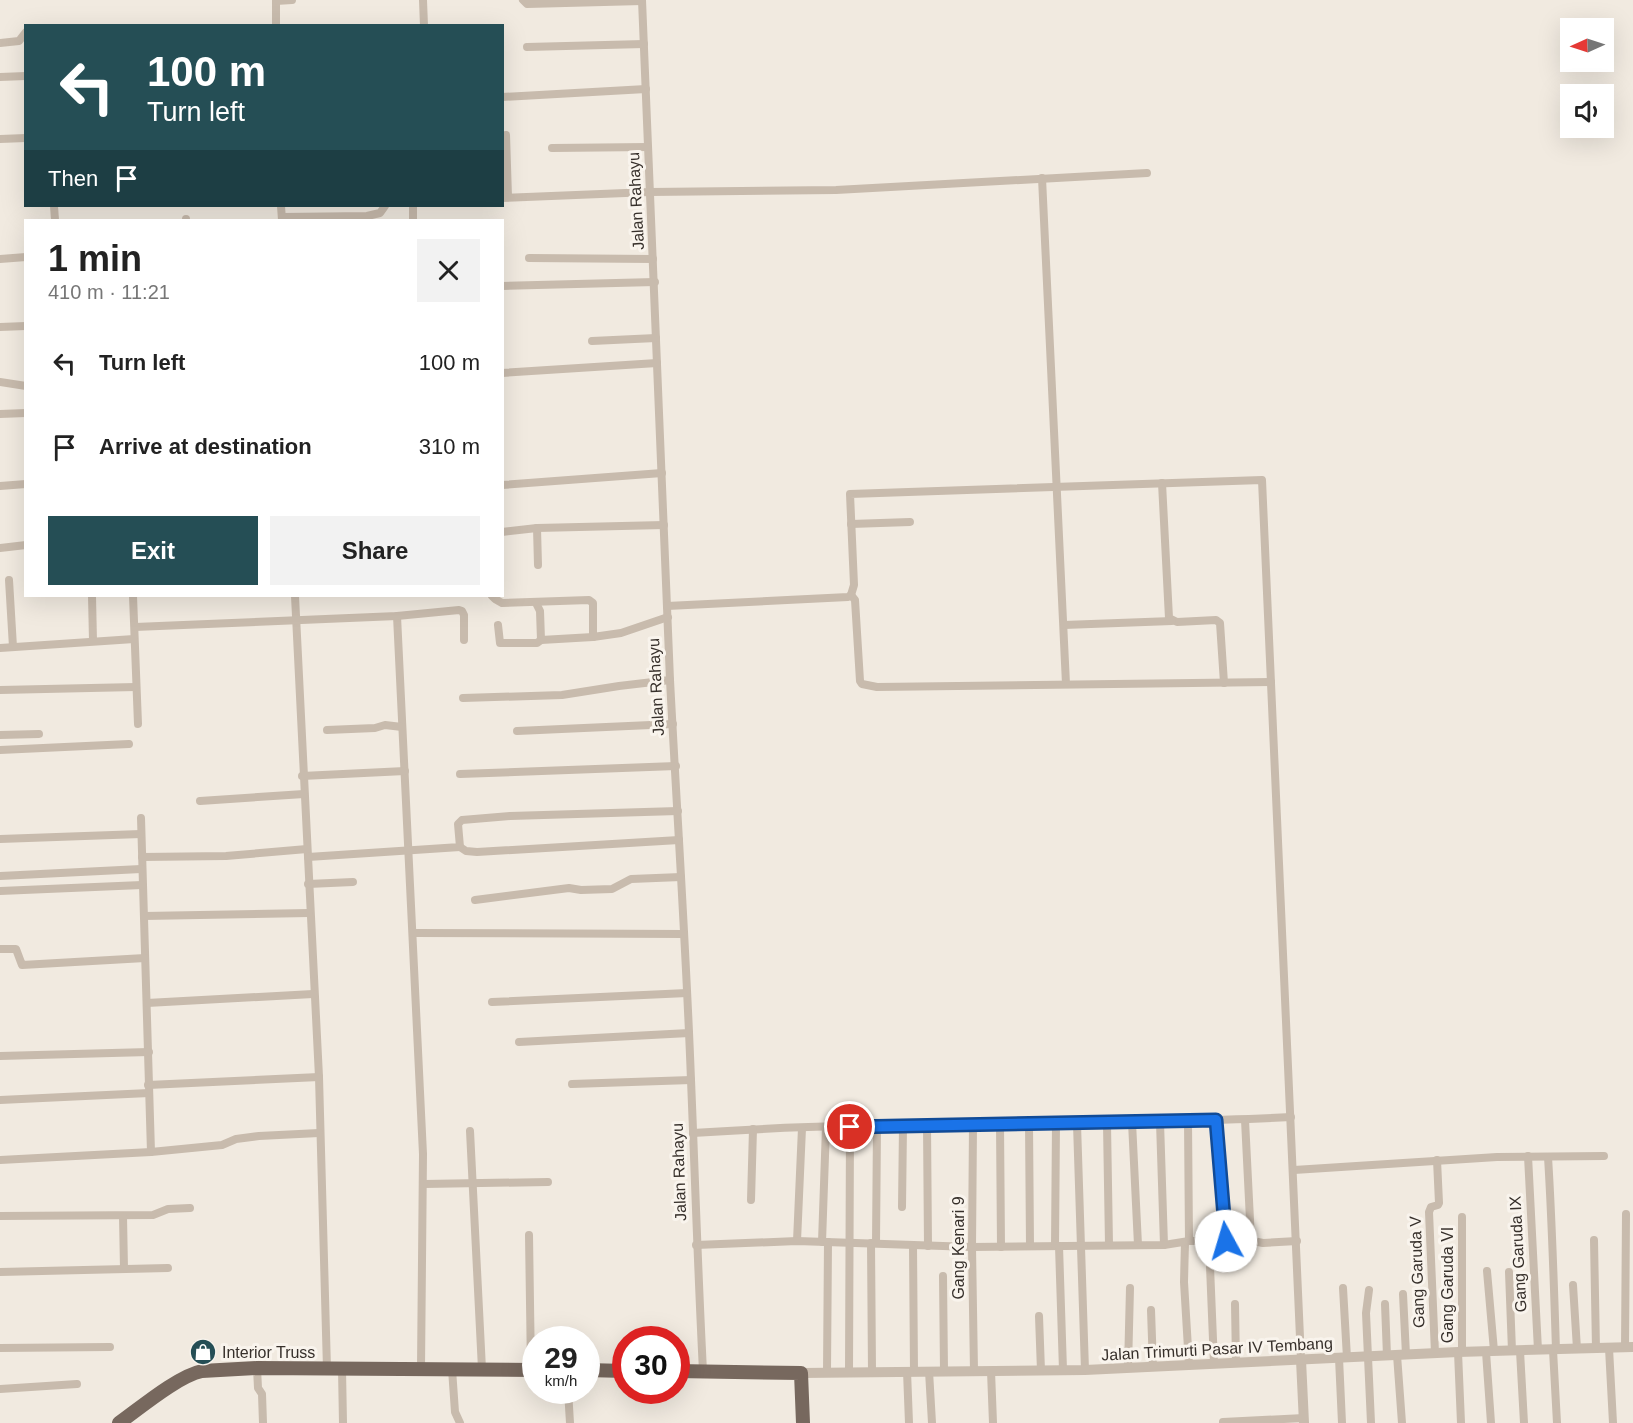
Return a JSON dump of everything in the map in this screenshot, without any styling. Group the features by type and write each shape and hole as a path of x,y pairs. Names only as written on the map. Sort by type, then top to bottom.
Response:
{"main road":[{"path":"119,1423 194,1373 213,1370 257,1368 522,1370"},
{"path":"690,1371 801,1373 802,1423"}],"street":[{"path":"276,24 276,1 292,0"},
{"path":"423,0 424,24"},
{"path":"523,0 527,4 642,0"},
{"name":"Jalan Rahayu","path":"642,0 670,680 687,993 703,1371"},
{"path":"0,43 18,41 24,34"},
{"path":"527,47 644,44"},
{"path":"0,77 24,76"},
{"path":"504,97 646,89"},
{"path":"506,135 505,198 650,192 836,190 1147,173"},
{"path":"0,139 24,138"},
{"path":"552,148 648,147"},
{"path":"1042,178 1066,684"},
{"path":"282,219 367,216 380,213 384,207"},
{"path":"0,259 24,257"},
{"path":"529,258 653,260"},
{"path":"504,286 655,282"},
{"path":"0,327 24,326"},
{"path":"592,341 656,338"},
{"path":"504,373 657,363"},
{"path":"0,382 24,386"},
{"path":"0,414 24,413"},
{"path":"504,485 662,473"},
{"path":"851,595 854,585 849,494 1262,480 1304,1420 1223,1422"},
{"path":"1162,483 1168,611 1172,621"},
{"path":"0,486 24,484"},
{"path":"851,524 910,522"},
{"path":"504,532 537,528 664,525"},
{"path":"537,528 538,565"},
{"path":"0,548 24,545"},
{"path":"9,580 13,647"},
{"path":"851,595 855,600 862,684 877,687 1271,682"},
{"path":"667,606 848,597 851,595"},
{"path":"92,597 93,641"},
{"path":"133,597 138,724"},
{"path":"294,597 319,1077 327,1369"},
{"path":"493,597 502,603 540,606 592,601 594,608 593,637"},
{"path":"540,606 541,640"},
{"path":"135,627 296,621 462,611 464,640"},
{"path":"397,616 410,849 424,1184 421,1368"},
{"path":"498,625 500,643 537,643 541,640 621,633 668,617"},
{"path":"1064,625 1216,621 1220,623 1224,682"},
{"path":"0,648 135,639"},
{"path":"463,698 562,695 670,680"},
{"path":"0,690 136,687"},
{"path":"517,731 673,724"},
{"path":"327,730 375,728 385,725 402,727"},
{"path":"0,735 39,734"},
{"path":"0,750 129,744"},
{"path":"460,774 676,766"},
{"path":"302,776 405,771"},
{"path":"200,801 304,794"},
{"path":"460,847 458,824 462,820 533,815 678,811"},
{"path":"141,819 151,1152"},
{"path":"0,839 141,834"},
{"path":"142,857 460,847 466,851 477,852 679,840"},
{"path":"0,876 141,869"},
{"path":"475,900 569,888 612,889 631,879 681,877"},
{"path":"308,884 353,882"},
{"path":"0,891 142,885"},
{"path":"144,916 309,913"},
{"path":"413,933 684,934"},
{"path":"0,949 16,950 20,963 25,965 145,958"},
{"path":"492,1002 687,993"},
{"path":"147,1003 313,994"},
{"path":"519,1042 688,1033"},
{"path":"0,1056 149,1052"},
{"path":"0,1100 319,1077"},
{"path":"572,1084 691,1080"},
{"path":"693,1133 826,1127 1029,1123 1107,1124 1291,1117"},
{"path":"1216,1120 1226,1241"},
{"path":"1245,1120 1251,1240"},
{"path":"1188,1121 1187,1241 1184,1282 1190,1365"},
{"path":"1132,1122 1138,1245"},
{"path":"1160,1122 1164,1245"},
{"path":"1029,1123 1030,1246"},
{"path":"1056,1123 1057,1246 1063,1370"},
{"path":"1000,1124 1001,1248"},
{"path":"1077,1124 1085,1370"},
{"path":"1107,1124 1109,1245"},
{"path":"927,1125 928,1246"},
{"name":"Gang Kenari 9","path":"973,1125 974,1371"},
{"path":"872,1371 878,1126"},
{"path":"902,1207 903,1126"},
{"path":"826,1127 827,1372"},
{"path":"849,1371 850,1127"},
{"path":"797,1241 802,1128"},
{"path":"751,1200 753,1129"},
{"path":"470,1131 482,1369"},
{"path":"0,1160 151,1152 222,1145 236,1139 259,1136 319,1133"},
{"path":"1294,1170 1437,1160 1528,1156 1604,1156"},
{"name":"Gang Garuda IX","path":"1528,1156 1538,1350"},
{"path":"1548,1157 1554,1240 1553,1290 1557,1423"},
{"name":"Gang Garuda V","path":"1435,1353 1429,1212 1431,1207 1439,1203 1437,1160"},
{"path":"424,1184 548,1182"},
{"path":"0,1216 153,1215 168,1209 190,1208"},
{"path":"1626,1214 1629,1347"},
{"path":"123,1216 124,1269"},
{"name":"Gang Garuda VI","path":"1461,1423 1462,1216"},
{"path":"529,1235 532,1326"},
{"path":"696,1245 797,1241 1001,1248 1164,1245 1187,1241 1251,1240 1263,1243 1297,1241"},
{"path":"1594,1240 1596,1349"},
{"path":"1209,1242 1214,1364"},
{"path":"909,1423 913,1246"},
{"path":"0,1272 168,1268"},
{"path":"1487,1271 1491,1423"},
{"path":"1509,1272 1524,1423"},
{"path":"943,1276 944,1371"},
{"path":"1573,1285 1577,1349"},
{"path":"1128,1368 1130,1288"},
{"path":"1342,1288 1342,1423"},
{"path":"1369,1290 1366,1313 1371,1423"},
{"path":"1397,1356 1403,1294"},
{"path":"1234,1304 1236,1363"},
{"path":"1385,1304 1397,1356 1402,1423"},
{"path":"1151,1310 1153,1367"},
{"path":"1039,1316 1041,1371"},
{"path":"0,1348 110,1347"},
{"name":"Jalan Trimurti Pasar IV Tembang","path":"801,1373 1085,1370 1435,1353 1629,1347"},
{"path":"1609,1348 1613,1423"},
{"path":"257,1368 258,1388 262,1394 263,1423"},
{"path":"342,1369 343,1423"},
{"path":"452,1369 455,1412 460,1423"},
{"path":"929,1371 932,1423"},
{"path":"991,1371 993,1423"},
{"path":"0,1389 77,1384"},
{"path":"569,1404 570,1423"}],"place":[{"name":"Interior Truss","path":"203,1352"}],"route":[{"path":"850,1127 1029,1123 1107,1124 1216,1120 1226,1241"}]}
